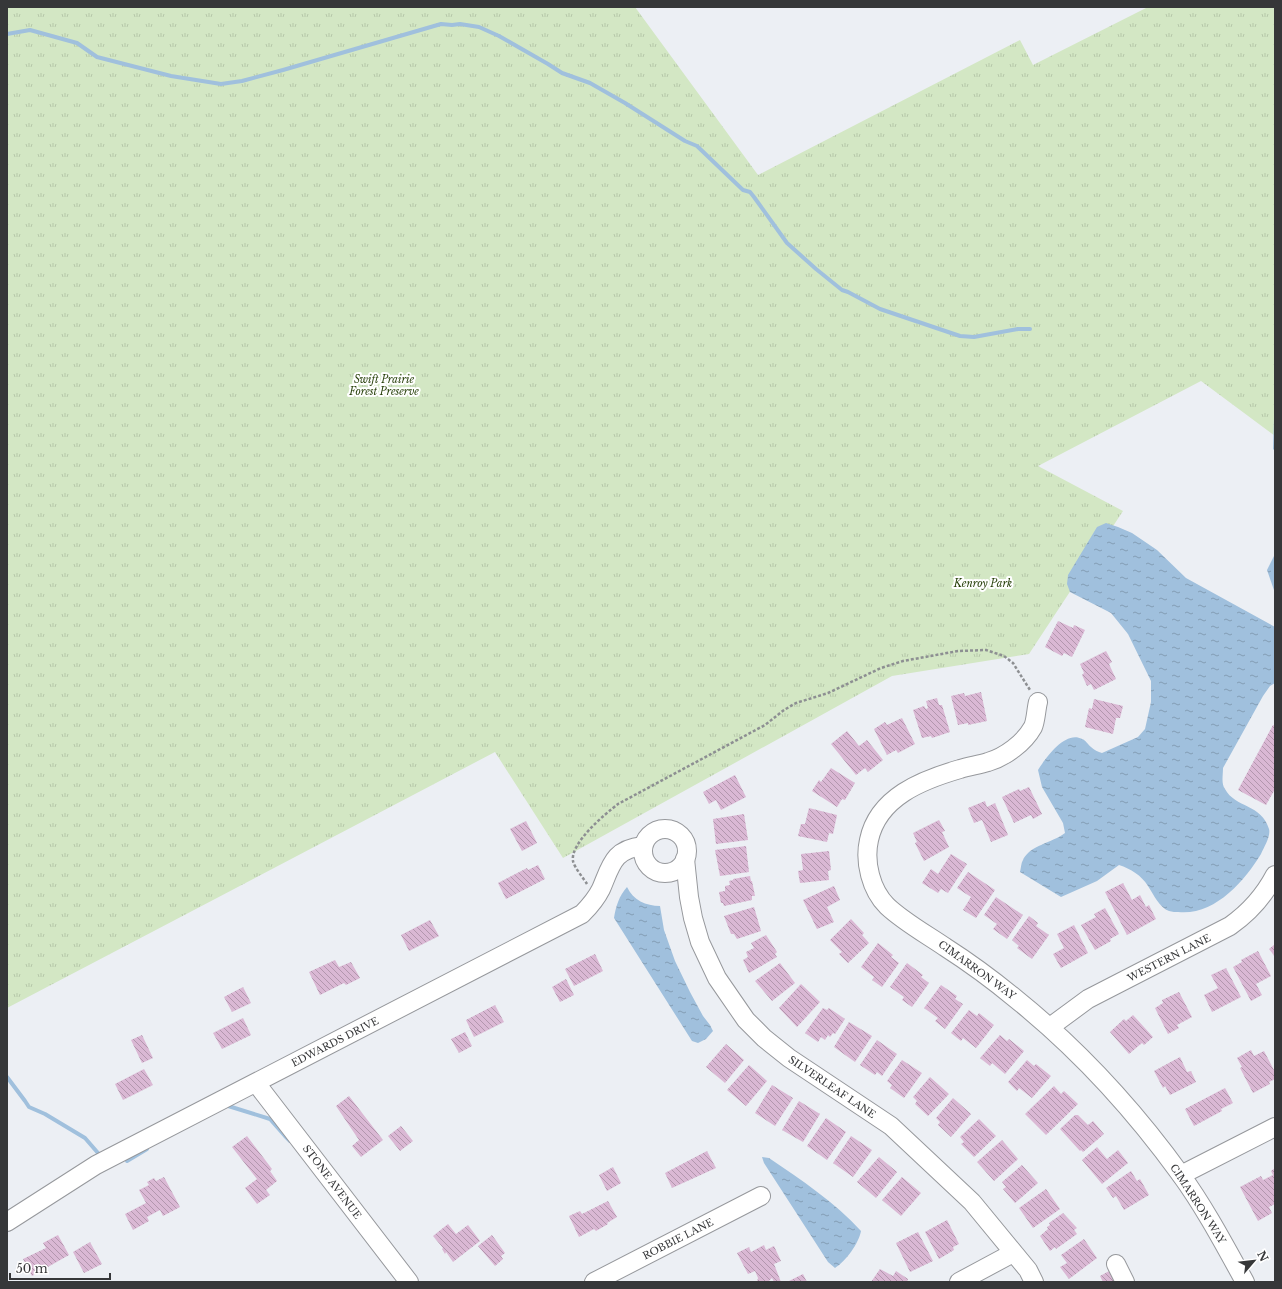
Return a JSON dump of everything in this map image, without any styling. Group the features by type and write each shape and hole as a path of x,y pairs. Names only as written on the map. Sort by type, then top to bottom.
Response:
{"street":[{"name":"CIMARRON WAY","path":"1038,702 1034,726 1022,740 1010,750 989,762 938,776 911,788 898,796 888,805 874,827 869,840 868,851 871,877 875,888 887,906 900,917 967,961 1016,999 1050,1027 1114,1091 1181,1175 1214,1226 1245,1282"},
{"name":"SILVERLEAF LANE","path":"643,846 648,836 655,831 664,829 672,830 680,835 685,842 687,850 685,859 692,911 700,942 717,978 746,1020 764,1038 789,1058 891,1126 972,1202 1028,1270 1034,1282"},
{"path":"643,846 642,852 644,860 649,868 657,872 665,874 674,871 681,866 685,859"},
{"name":"EDWARDS DRIVE","path":"7,1222 96,1166 582,914 592,905 613,862 623,852 633,847 643,846"},
{"name":"WESTERN LANE","path":"1050,1027 1088,999 1230,926 1242,918 1259,900 1275,875"},
{"name":"STONE AVENUE","path":"256,1083 409,1282"},
{"path":"1181,1175 1275,1127"},
{"name":"ROBBIE LANE","path":"594,1282 761,1196"},
{"path":"959,1282 1014,1253"},
{"path":"1116,1264 1125,1282"}],"path":[{"path":"589,887 573,861 574,850 603,815 618,804 765,725 784,710 796,703 828,694 881,668 903,661 958,651 986,650 1004,656 1013,663 1038,702"}],"green space":[{"name":"Swift Prairie Forest Preserve","path":"7,7 635,7 758,175 1020,40 1033,65 1148,7 1275,7 1275,436 1201,381 1038,466 1123,511 1029,654 892,676 563,858 495,752 7,1008"}],"water":[{"path":"1275,389 1275,451 1273,449"},
{"path":"1106,523 1132,533 1157,550 1186,578 1275,627 1275,683 1270,686 1263,696 1223,768 1224,787 1229,795 1261,815 1266,821 1269,829 1268,838 1254,865 1237,886 1216,903 1204,909 1191,912 1169,911 1157,900 1139,876 1128,868 1119,865 1097,881 1061,897 1020,872 1022,861 1026,855 1065,833 1063,823 1042,787 1038,770 1045,759 1056,747 1069,738 1076,737 1083,740 1093,749 1102,753 1138,737 1145,729 1151,702 1151,681 1128,634 1111,613 1070,592 1067,584 1068,575 1097,527"},
{"path":"1275,554 1275,593 1267,570"},
{"path":"627,887 636,899 650,905 660,906 664,930 675,961 703,1016 713,1031 706,1039 698,1043 692,1041 614,918 618,901"},
{"path":"762,1157 769,1158 817,1192 840,1210 861,1231 858,1241 851,1251 835,1268 828,1262 764,1163"}],"building":[{"path":"1058,621 1073,628 1074,625 1085,630 1072,657 1064,653 1062,656 1045,647"},
{"path":"1106,651 1112,662 1109,664 1116,679 1094,690 1091,684 1087,686 1082,675 1084,673 1080,664"},
{"path":"981,692 987,721 968,725 968,723 958,725 951,696 964,693 965,696"},
{"path":"937,698 939,705 942,705 950,732 932,738 931,736 922,738 913,710 924,706 926,709 928,708 926,701"},
{"path":"1094,699 1123,706 1120,718 1116,718 1113,734 1085,727 1089,708 1092,709"},
{"path":"902,718 915,744 898,753 896,750 887,755 874,729 885,722 887,725"},
{"path":"1273,725 1275,726 1275,789 1266,805 1238,790"},
{"path":"847,731 859,746 867,740 883,760 868,772 865,768 856,775 831,744"},
{"path":"831,768 855,783 845,800 842,799 837,807 812,791 819,780 821,782"},
{"path":"735,775 746,797 721,810 716,800 709,804 703,792"},
{"path":"1029,787 1042,814 1033,819 1031,815 1014,823 1002,797 1019,789 1020,791"},
{"path":"985,801 987,807 995,803 1008,835 991,842 982,820 974,823 968,808"},
{"path":"809,808 837,815 833,834 829,833 827,842 798,836 801,824 805,824"},
{"path":"744,814 748,840 716,844 713,819"},
{"path":"939,820 945,831 942,832 949,847 924,861 915,843 917,842 913,833"},
{"path":"526,821 537,843 522,851 510,829"},
{"path":"746,846 749,872 720,876 715,850"},
{"path":"829,851 831,870 828,871 829,880 800,883 798,871 803,870 801,854"},
{"path":"951,854 967,864 948,893 941,889 938,893 922,883 931,869 938,874"},
{"path":"538,865 545,879 506,899 498,883 527,868 528,870"},
{"path":"968,872 995,890 976,918 963,910 971,897 957,888"},
{"path":"750,876 755,896 752,896 752,900 724,906 723,903 721,903 719,892 725,891 725,886 730,885 729,881"},
{"path":"1123,883 1132,900 1140,895 1146,907 1149,905 1156,919 1127,935 1105,892"},
{"path":"834,886 840,900 827,907 834,922 817,929 803,900"},
{"path":"996,897 1023,915 1007,939 993,929 997,924 984,915"},
{"path":"754,907 761,931 737,939 734,934 731,934 724,916"},
{"path":"1105,908 1119,934 1110,939 1111,941 1095,950 1081,925 1096,917 1094,914"},
{"path":"1029,916 1038,923 1036,926 1049,935 1032,959 1017,948 1019,946 1012,940"},
{"path":"851,919 864,933 862,935 869,943 848,963 839,954 842,952 830,940"},
{"path":"430,920 439,936 409,951 401,935"},
{"path":"1074,925 1088,953 1061,968 1053,954 1064,948 1057,934"},
{"path":"766,935 777,952 775,954 777,957 749,973 743,960 748,957 746,952 754,948 751,943"},
{"path":"878,943 893,955 891,957 899,963 882,987 872,980 874,977 861,967"},
{"path":"1275,944 1275,957 1269,949"},
{"path":"1258,951 1271,976 1256,984 1262,995 1251,1001 1233,967 1242,962 1241,960"},
{"path":"595,954 603,971 574,986 565,969"},
{"path":"335,960 339,967 351,962 360,978 346,985 344,983 320,995 309,972"},
{"path":"780,963 795,983 772,1001 755,981"},
{"path":"907,963 923,975 921,977 929,983 912,1007 902,1000 904,997 890,987"},
{"path":"1226,968 1241,997 1212,1012 1204,995 1218,988 1211,975"},
{"path":"566,979 574,995 560,1002 552,987"},
{"path":"801,984 820,1002 797,1027 779,1008"},
{"path":"941,985 957,996 955,999 963,1004 945,1029 935,1021 938,1018 924,1008"},
{"path":"243,987 251,1003 232,1012 224,997"},
{"path":"1179,992 1192,1017 1177,1025 1179,1028 1168,1034 1155,1008 1163,1003 1162,1000"},
{"path":"495,1005 504,1022 474,1037 466,1020"},
{"path":"823,1008 827,1010 829,1008 845,1019 835,1034 833,1033 830,1037 828,1035 825,1040 821,1037 818,1042 805,1033"},
{"path":"969,1010 977,1016 979,1013 994,1025 976,1048 963,1038 961,1041 951,1033"},
{"path":"1133,1015 1153,1037 1144,1045 1142,1043 1129,1054 1110,1032 1124,1019 1126,1021"},
{"path":"243,1018 251,1035 222,1049 213,1033"},
{"path":"849,1022 872,1036 855,1062 834,1047"},
{"path":"465,1032 472,1046 459,1053 451,1039"},
{"path":"142,1035 153,1058 142,1063 131,1040"},
{"path":"1000,1035 1007,1041 1009,1039 1024,1051 1005,1074 992,1063 990,1066 980,1058"},
{"path":"877,1040 897,1054 882,1076 877,1072 875,1075 860,1065"},
{"path":"726,1044 744,1060 725,1083 706,1067"},
{"path":"1251,1050 1254,1056 1264,1051 1275,1072 1275,1079 1269,1082 1270,1084 1253,1093 1240,1068 1242,1067 1237,1058"},
{"path":"1180,1057 1187,1072 1191,1071 1196,1082 1170,1095 1165,1086 1163,1088 1154,1071"},
{"path":"902,1060 922,1073 904,1098 890,1088 892,1085 887,1081"},
{"path":"1027,1060 1034,1066 1036,1064 1051,1076 1032,1098 1019,1088 1017,1091 1008,1082"},
{"path":"749,1065 767,1081 746,1106 727,1090"},
{"path":"144,1069 153,1085 123,1100 115,1084"},
{"path":"930,1077 949,1094 928,1116 915,1104 917,1101 913,1097"},
{"path":"772,1085 793,1098 775,1126 755,1113"},
{"path":"1054,1086 1061,1094 1064,1091 1078,1104 1046,1135 1025,1114"},
{"path":"1225,1088 1233,1103 1221,1109 1222,1111 1194,1126 1185,1109"},
{"path":"349,1096 383,1140 361,1157 352,1146 359,1140 336,1106"},
{"path":"953,1098 971,1114 951,1137 938,1125 940,1122 936,1118"},
{"path":"799,1101 820,1114 803,1142 782,1130"},
{"path":"1075,1115 1078,1115 1088,1125 1093,1121 1104,1134 1083,1152 1081,1150 1080,1151 1060,1129"},
{"path":"826,1118 846,1132 827,1160 807,1146"},
{"path":"979,1119 996,1136 974,1157 961,1144 964,1142 960,1137"},
{"path":"401,1126 413,1141 400,1151 388,1136"},
{"path":"247,1136 272,1169 270,1171 277,1181 266,1190 270,1195 257,1204 245,1188 257,1179 232,1147"},
{"path":"851,1136 872,1150 853,1177 833,1163"},
{"path":"1002,1140 1018,1159 994,1181 977,1162"},
{"path":"1097,1147 1107,1159 1118,1150 1128,1163 1102,1184 1082,1160"},
{"path":"707,1151 716,1168 672,1188 665,1173"},
{"path":"879,1157 897,1172 876,1198 857,1182"},
{"path":"1022,1165 1038,1183 1015,1203 1003,1189 1006,1187 1002,1182"},
{"path":"613,1167 621,1183 607,1191 599,1175"},
{"path":"1275,1168 1275,1204 1269,1207 1272,1213 1258,1221 1240,1187 1261,1176 1263,1180 1273,1175 1271,1171"},
{"path":"1131,1171 1137,1181 1140,1179 1149,1195 1124,1210 1116,1196 1113,1198 1106,1188"},
{"path":"164,1177 180,1207 163,1216 160,1210 147,1217 149,1221 133,1230 125,1214 146,1203 139,1190 149,1185 147,1182 154,1178 156,1181"},
{"path":"902,1177 921,1193 901,1216 882,1200"},
{"path":"1046,1189 1060,1209 1033,1228 1019,1208"},
{"path":"608,1201 617,1217 596,1231 594,1229 579,1237 569,1216 580,1211 582,1214"},
{"path":"1063,1213 1077,1228 1074,1230 1077,1234 1056,1249 1055,1247 1050,1251 1040,1236 1048,1229 1047,1227 1050,1225 1049,1223"},
{"path":"947,1220 959,1244 953,1247 954,1250 939,1259 925,1232"},
{"path":"448,1224 456,1234 468,1225 480,1241 453,1262 446,1252 445,1254 442,1249 443,1248 433,1236"},
{"path":"918,1232 933,1261 910,1272 896,1243"},
{"path":"58,1235 69,1255 32,1276 23,1259 46,1248 43,1243"},
{"path":"492,1235 505,1253 501,1256 503,1259 495,1266 478,1246"},
{"path":"1084,1239 1097,1258 1069,1279 1060,1267 1067,1263 1061,1255"},
{"path":"90,1242 102,1264 84,1273 73,1252"},
{"path":"764,1245 766,1250 774,1246 781,1261 774,1264 781,1282 774,1282 772,1278 768,1282 757,1282 758,1278 755,1271 748,1274 737,1253 749,1247 751,1252"},
{"path":"880,1269 893,1276 896,1271 908,1279 907,1282 871,1282"},
{"path":"1111,1270 1118,1282 1103,1282 1100,1276"},
{"path":"803,1274 807,1282 787,1282"}],"waterway":[{"path":"7,34 30,30 77,43 97,57 171,76 221,84 242,81 283,70 441,24 460,24 479,27 499,36 562,73 590,83 685,141 697,146 743,190 750,192 787,243 842,290 880,309 960,336 974,337 1018,329 1030,329"},
{"path":"7,1077 29,1107 45,1114 85,1138 98,1153"},
{"path":"225,1105 270,1119 290,1141"},
{"path":"127,1161 147,1149"}],"park label":[{"name":"Kenroy Park","path":"983,583"}]}
